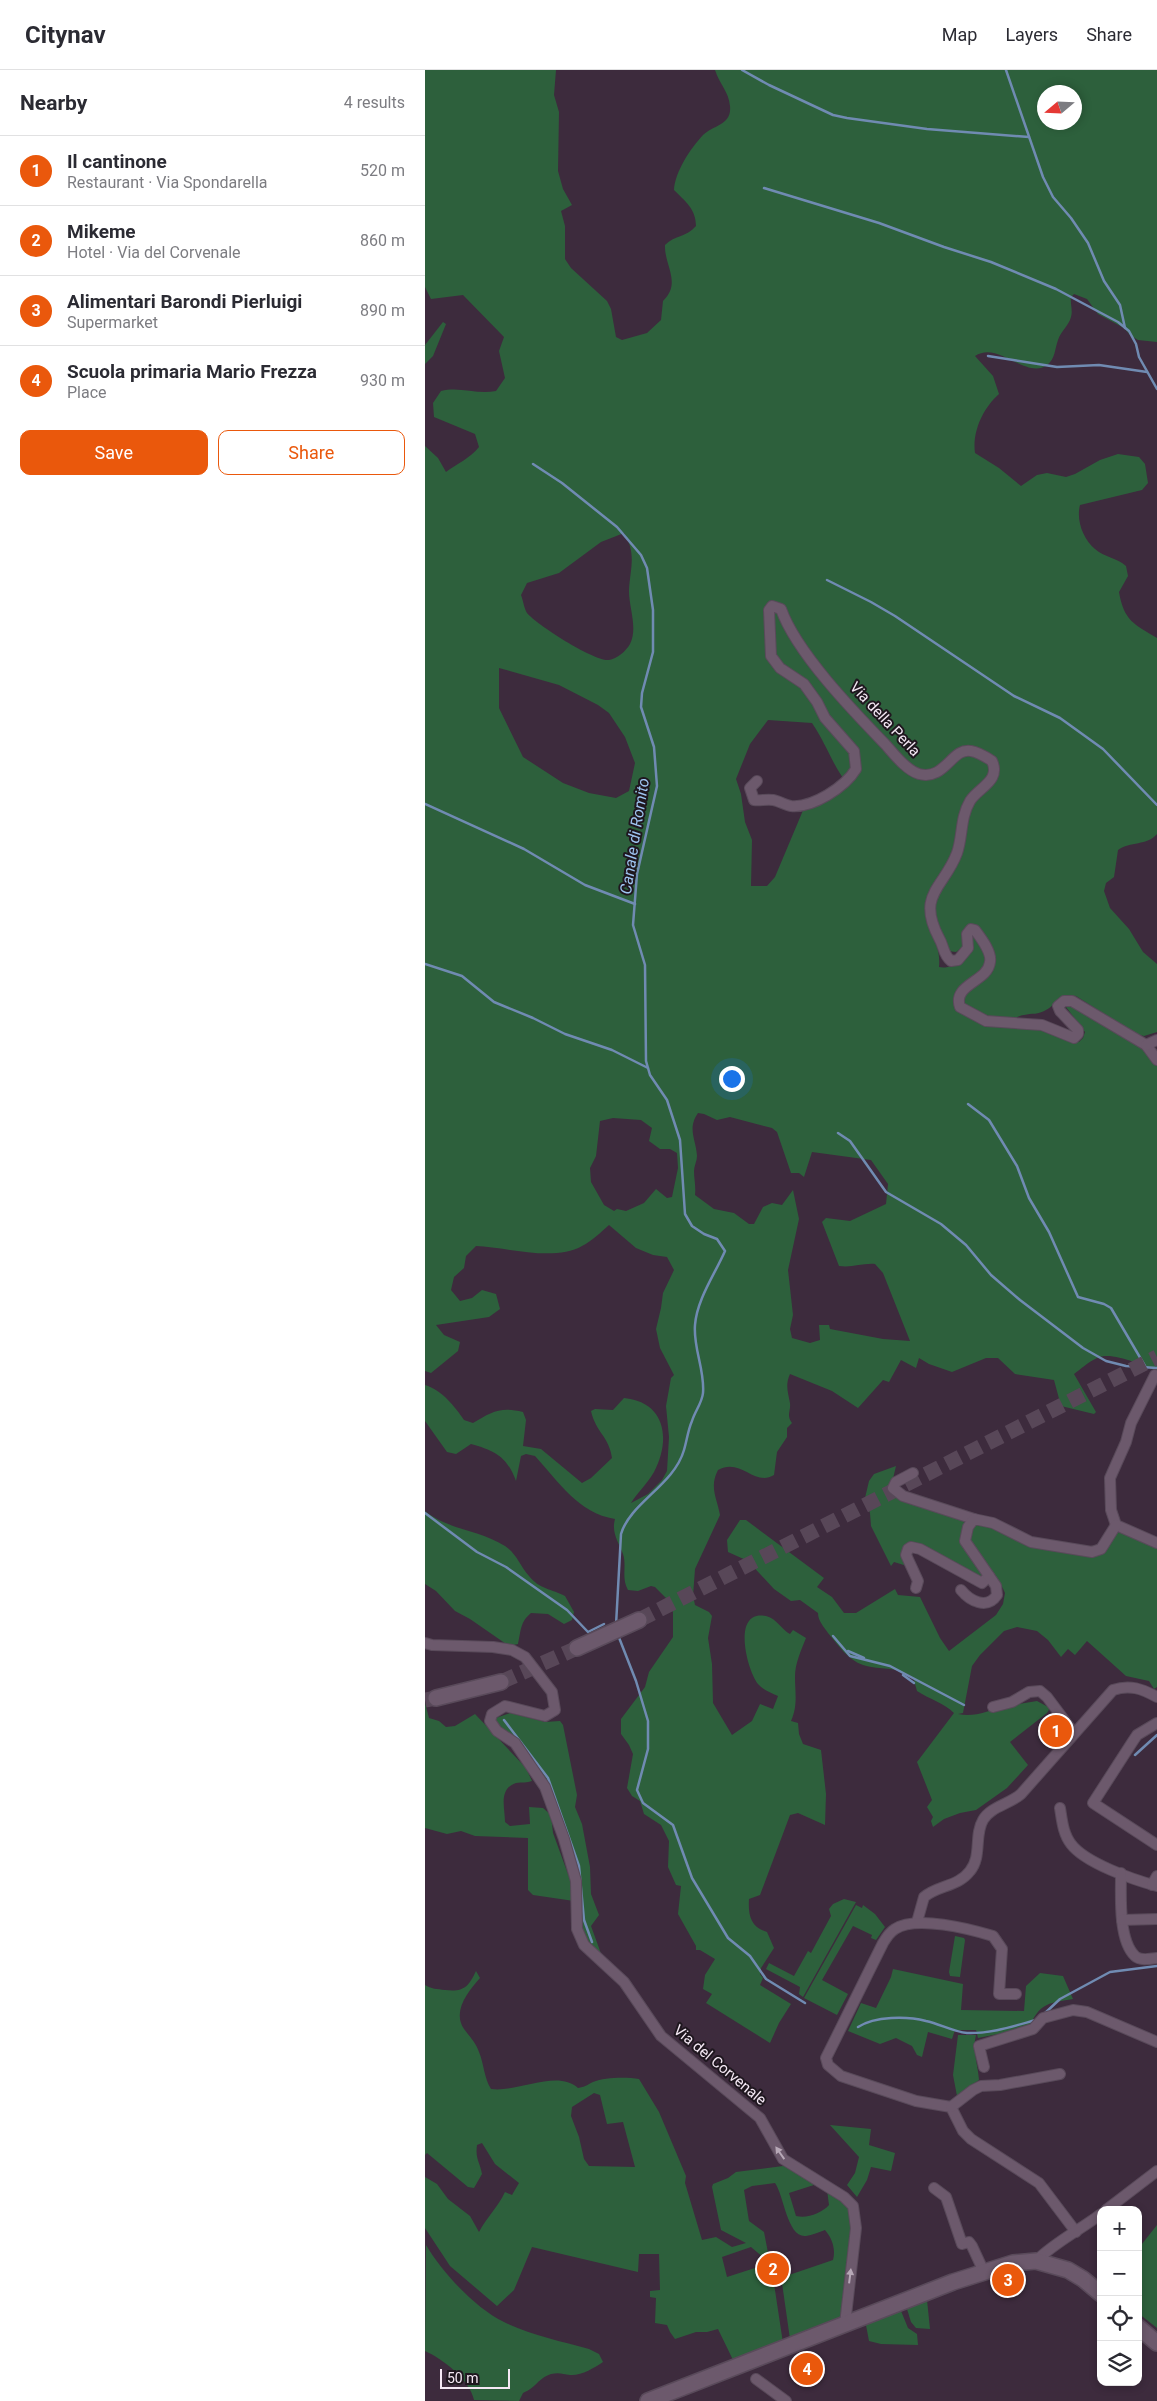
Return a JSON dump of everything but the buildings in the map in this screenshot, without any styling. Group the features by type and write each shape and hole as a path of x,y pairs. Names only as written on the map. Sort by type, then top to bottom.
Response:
{"main road":[{"path":"577,1648 639,1620"},
{"path":"436,1698 501,1682"},
{"path":"649,2401 845,2324 1013,2263 1036,2261 1068,2270 1097,2291"},
{"path":"1142,2330 1157,2343"}],"street":[{"name":"Via della Perla","path":"757,781 751,788 754,800 774,800 790,806 797,806 828,795 844,785 856,769 854,751 825,718 817,702 804,684 780,668 771,656 769,610 772,606 776,606 781,609 801,645 849,708 906,766 918,774 929,775 944,770 949,762 966,750 992,761 994,766 992,780 971,799 965,811 957,852 938,882 931,906 934,929 945,956 951,961 958,960 968,948 967,934 971,929 975,930 989,956 990,962 987,968 961,992 958,1002 960,1008 986,1021 1042,1025 1074,1038 1078,1034 1078,1030 1060,1011 1058,1006 1063,1001 1072,1001 1146,1044 1157,1060"},
{"path":"1146,1044 1157,1040"},
{"path":"1155,1375 1131,1423 1126,1442 1110,1478 1111,1510 1116,1525 1157,1543"},
{"path":"913,1474 896,1482 893,1488 903,1496 993,1523 1031,1542 1092,1552 1101,1549 1116,1525"},
{"path":"961,1590 973,1602 991,1602 996,1598 997,1592 989,1576 965,1541 968,1527 974,1518"},
{"path":"916,1588 918,1581 906,1553 911,1547 920,1549 982,1583 989,1576"},
{"name":"Via del Corvenale","path":"425,1643 512,1650 525,1657 552,1692 555,1710 551,1715 545,1716 505,1706 492,1714 490,1722 497,1731 515,1744 545,1787 564,1839 576,1881 577,1929 580,1939 592,1954 623,1982 661,2036 760,2118 783,2159 844,2197 853,2206 856,2228 845,2324"},
{"path":"917,1922 924,1897 956,1884 971,1871 975,1863 979,1833 984,1818 1021,1794 1113,1690 1122,1687 1134,1687 1157,1697"},
{"path":"993,1707 1012,1702 1029,1692 1040,1691 1047,1697 1074,1733"},
{"path":"1157,1723 1137,1735 1093,1803 1157,1845"},
{"path":"1060,1808 1065,1833 1071,1845 1094,1863 1121,1873 1155,1882"},
{"path":"1121,1873 1122,1920 1127,1944 1135,1956 1142,1960 1157,1958"},
{"path":"1122,1920 1157,1919"},
{"path":"1016,1994 999,1994 1002,1949 993,1936 949,1926 917,1922 905,1924 894,1929 888,1936 828,2050 826,2058 828,2065 841,2076 917,2101 951,2107 981,2086 1000,2085 1060,2074"},
{"path":"984,2066 979,2046 1033,2029 1043,2018 1073,2010 1087,2012 1157,2042"},
{"path":"951,2107 963,2130 971,2139 1030,2175 1039,2183 1076,2232"},
{"path":"1111,2206 1157,2171"},
{"path":"934,2188 946,2197 962,2244 969,2242 984,2272"},
{"path":"1036,2261 1048,2250 1097,2217"},
{"path":"756,2379 786,2401"}],"green space":[{"path":"425,70 556,70 554,95 559,112 558,171 563,189 572,205 561,211 565,226 565,259 571,268 607,301 611,309 616,337 622,340 647,333 661,320 663,301 669,294 672,281 665,245 696,226 692,210 674,190 680,168 693,147 703,135 725,121 730,112 728,96 715,70 1157,70 1157,342 1138,340 1124,328 1098,314 1087,299 1074,294 1071,297 1072,312 1070,320 1059,337 1052,360 1047,365 1039,368 1030,368 993,353 984,352 975,356 993,376 999,394 988,406 980,421 975,437 975,453 999,468 1021,486 1037,475 1047,473 1066,477 1100,460 1118,454 1139,457 1145,464 1148,483 1142,490 1080,505 1079,517 1081,529 1091,545 1099,552 1126,566 1128,576 1119,592 1127,616 1136,625 1157,638 1157,834 1153,838 1118,850 1114,877 1106,883 1104,891 1110,908 1129,929 1143,952 1157,964 1157,1032 1144,1036 1136,1034 1076,996 1061,997 1043,1012 1021,1015 1006,1020 993,1019 964,1007 961,997 971,985 992,973 995,958 994,952 982,933 970,924 964,931 963,947 956,952 948,951 934,923 934,896 928,894 926,906 929,925 939,957 939,967 949,967 964,959 970,951 972,934 986,954 986,962 983,968 956,994 956,1006 964,1014 974,1020 999,1026 1049,1031 1079,1042 1085,1032 1066,1007 1069,1005 1077,1007 1132,1039 1155,1061 1157,1066 1157,1371 1110,1356 1097,1358 1088,1364 1074,1374 1096,1412 1094,1414 1061,1406 1054,1380 1015,1374 998,1358 986,1358 952,1372 929,1364 919,1358 916,1368 901,1360 889,1382 883,1380 858,1408 832,1391 790,1374 787,1388 790,1403 789,1418 792,1423 787,1428 787,1437 777,1452 774,1475 767,1478 760,1477 734,1467 718,1470 715,1476 714,1492 720,1515 695,1569 693,1596 695,1605 709,1612 712,1616 708,1638 712,1664 713,1703 732,1735 752,1721 760,1704 773,1709 778,1696 765,1690 758,1684 746,1654 745,1631 748,1622 755,1616 770,1617 790,1634 793,1630 806,1638 796,1667 795,1704 791,1721 798,1723 799,1734 803,1744 821,1750 826,1794 825,1825 798,1813 790,1815 760,1895 749,1899 750,1916 754,1924 767,1932 774,1948 761,1968 760,1974 763,1978 760,1985 791,2004 779,2023 770,2043 706,2003 712,1994 703,1989 705,1975 715,1959 700,1950 696,1950 696,1946 678,1914 681,1886 676,1885 668,1867 669,1841 661,1825 644,1814 640,1801 632,1796 627,1788 633,1754 621,1734 621,1719 645,1687 649,1672 673,1637 673,1612 666,1598 655,1587 651,1586 638,1591 628,1590 625,1581 623,1554 614,1529 615,1519 602,1516 580,1503 561,1486 535,1456 526,1454 521,1456 516,1481 509,1466 494,1452 487,1449 471,1444 456,1454 447,1452 425,1421 425,1385 442,1395 464,1420 473,1423 496,1411 515,1410 523,1412 526,1420 523,1446 541,1449 582,1483 591,1478 612,1458 608,1444 596,1425 591,1411 595,1409 613,1410 624,1398 638,1401 649,1407 656,1415 661,1424 663,1436 659,1460 654,1472 631,1503 648,1494 662,1480 667,1471 669,1437 666,1406 671,1378 674,1375 660,1348 656,1329 663,1293 674,1270 667,1257 653,1255 636,1248 609,1225 593,1239 571,1251 544,1253 476,1246 466,1256 464,1268 454,1277 451,1290 460,1301 472,1298 482,1290 496,1294 500,1309 489,1317 436,1325 444,1335 460,1342 458,1351 431,1373 425,1371 425,446 438,458 446,472 471,455 479,447 475,434 434,417 433,403 441,391 455,389 482,392 496,391 505,378 499,351 504,337 463,295 431,299 425,287","holes":["624,533 632,555 629,591 633,618 632,638 630,644 621,654 609,660 602,659 580,649 533,619 527,613 521,595 527,583 559,573 601,542","499,668 559,685 598,705 609,713 625,737 635,763 629,791 616,798 589,793 563,783 523,757 499,708","768,720 812,723 838,771 849,786 804,808 775,877 767,886 751,886 752,840 745,822 741,794 736,779 750,744","698,1113 717,1120 730,1117 772,1128 777,1132 791,1173 799,1173 804,1177 812,1152 871,1160 888,1184 886,1204 850,1221 826,1218 822,1222 839,1266 875,1264 883,1273 910,1341 883,1339 830,1329 829,1325 819,1325 820,1340 810,1343 792,1338 790,1329 793,1315 788,1270 799,1219 793,1190 782,1205 772,1203 763,1207 754,1224 749,1224 734,1213 714,1209 695,1195 694,1171 697,1156 693,1134 695,1119","613,1118 641,1120 652,1128 649,1141 660,1149 670,1149 677,1153 678,1168 672,1197 667,1198 656,1189 644,1203 626,1211 617,1209 614,1211 604,1205 591,1182 590,1168 596,1156 600,1121"]},
{"path":"443,322 446,324 433,356 425,364 425,345"},
{"path":"896,1466 891,1487 964,1518 966,1522 963,1547 984,1576 980,1577 906,1545 903,1548 907,1566 894,1562 891,1566 871,1526 870,1513 865,1498 869,1481 874,1474"},
{"path":"425,1511 444,1522 485,1536 505,1546 513,1553 533,1580 541,1586 565,1596 574,1612 572,1620 564,1624 548,1614 531,1613 523,1623 518,1644 509,1646 455,1611 436,1591 425,1584"},
{"path":"740,1520 746,1520 824,1578 817,1587 832,1597 844,1613 856,1613 895,1589 898,1595 920,1597 940,1638 949,1651 996,1615 1003,1604 1005,1593 1001,1584 980,1560 971,1543 970,1534 974,1525 984,1523 1003,1533 1089,1554 1113,1533 1119,1531 1157,1545 1157,1687 1154,1689 1149,1681 1126,1676 1087,1641 1075,1655 1068,1649 1061,1657 1048,1640 1037,1631 1017,1627 1004,1631 980,1655 972,1666 963,1713 958,1714 976,1714 1037,1701 1050,1708 1047,1713 1010,1742 1028,1765 1007,1788 976,1810 944,1819 933,1827 931,1821 933,1817 927,1807 932,1800 917,1762 954,1713 946,1706 917,1691 913,1677 906,1673 870,1667 853,1660 828,1633 820,1621 818,1613 800,1600 791,1601 774,1589 748,1561 728,1552 727,1540"},
{"path":"425,1703 429,1718 439,1721 446,1727 455,1726 475,1714 526,1768 532,1781 516,1783 507,1790 504,1800 505,1822 510,1826 530,1824 529,1807 543,1808 551,1815 553,1833 572,1885 574,1901 533,1895 528,1890 528,1838 475,1836 461,1831 447,1834 425,1828"},
{"path":"510,1713 545,1722 560,1721 563,1725 577,1795 575,1807 582,1824 590,1867 591,1894 599,1915 591,1926 603,1959 582,1933 581,1883 551,1797 496,1723 496,1718"},
{"path":"844,1899 856,1902 803,1997 799,1994 800,1987 766,1969 769,1963 794,1976 808,1951 811,1953 831,1916 829,1909 833,1904"},
{"path":"856,1905 862,1908 863,1905 875,1914 885,1927 876,1940 871,1938 872,1935 853,1926 822,1980 848,1994 837,2015 804,1998"},
{"path":"955,1936 965,1940 960,1977 950,1976 949,1972"},
{"path":"893,1969 963,1984 961,2010 1024,2011 1026,1986 1040,1973 1063,1976 1073,1999 1047,2005 1038,2012 1030,2025 1008,2032 978,2038 976,2030 955,2030 952,2039 928,2032 922,2057 917,2055 912,2046 896,2038 880,2044 848,2031 861,2003 876,2008"},
{"path":"476,1971 480,1978 463,2002 460,2015 461,2022 478,2049 491,2089 513,2088 548,2081 569,2083 578,2088 604,2079 639,2079 659,2112 686,2176 685,2183 702,2240 716,2237 732,2247 746,2243 721,2230 712,2187 713,2184 728,2178 736,2172 783,2166 791,2168 817,2184 789,2193 796,2216 800,2217 814,2215 822,2211 829,2205 827,2190 831,2191 853,2212 843,2318 790,2339 781,2276 833,2260 834,2248 825,2230 806,2236 800,2235 794,2230 775,2183 752,2186 744,2190 749,2221 764,2232 770,2263 751,2247 722,2257 727,2277 755,2268 765,2280 773,2277 783,2343 734,2362 718,2329 696,2332 675,2339 667,2325 655,2323 656,2298 650,2297 650,2291 660,2290 659,2254 639,2254 638,2272 532,2247 514,2290 497,2306 450,2266 425,2228 425,2177 437,2184 448,2199 470,2216 479,2232 505,2192 512,2195 519,2183 495,2164 482,2143 477,2145 477,2157 482,2174 474,2188 468,2187 427,2153 425,2155 425,1985 434,1989 456,1990 464,1988","holes":["594,2093 600,2095 607,2124 623,2122 635,2167 589,2166 584,2159 579,2137 571,2116 572,2107"]},
{"path":"958,2035 976,2035 975,2051 979,2080 957,2096 953,2075"},
{"path":"830,2125 871,2129 869,2145 895,2153 891,2171 871,2167 867,2180 857,2197 847,2185 855,2173 859,2157"},
{"path":"1157,2225 1157,2328 1142,2316 1142,2244"},
{"path":"426,2245 450,2278 471,2299 493,2316 524,2331 589,2349 599,2354 603,2362 579,2374 556,2373 546,2376 523,2393 519,2401 474,2400 467,2385 455,2371 440,2359 425,2351"},
{"path":"927,2300 930,2329 916,2328 911,2322 907,2309"},
{"path":"901,2311 908,2328 917,2334 918,2345 881,2344 869,2341 866,2325"}],"waterway":[{"path":"742,70 833,115 927,129 1029,137"},
{"path":"1006,70 1043,177 1053,197 1071,218 1088,243 1104,281 1120,305 1125,328"},
{"path":"764,188 879,223 991,262 1056,289 1118,322 1129,331 1136,344 1139,357 1157,389"},
{"path":"988,356 1057,367 1099,365 1147,372"},
{"name":"Canale di Romito","path":"533,464 562,483 617,527 641,555 647,568 653,610 653,652 642,693 641,707 654,747 657,786 637,874 633,925 645,965 646,1061 650,1075 667,1100 680,1140 685,1214 692,1226 704,1234 717,1239 725,1251 696,1315 695,1334 703,1393 693,1417 684,1450 671,1474 633,1513 621,1534 616,1625"},
{"path":"827,580 895,616 1014,696 1060,718 1103,749 1157,805"},
{"path":"425,804 524,849 585,885 635,904"},
{"path":"425,964 462,976 494,1002 565,1034 612,1050 648,1068"},
{"path":"968,1104 989,1120 1017,1166 1029,1198 1049,1232 1078,1297 1104,1304 1111,1308 1145,1366"},
{"path":"838,1133 850,1141 886,1192 941,1224 966,1245 991,1275 1020,1300 1083,1348 1106,1361 1126,1366 1157,1368"},
{"path":"425,1513 477,1552 506,1567 567,1610 588,1632 604,1624"},
{"name":"Canale di Romito","path":"618,1635 636,1681 648,1721 648,1749 637,1790 643,1803 673,1825 692,1878 728,1938 750,1956 766,1979 805,2003"},
{"path":"833,1636 850,1656 890,1666 964,1705"},
{"path":"848,1651 864,1658"},
{"path":"903,1675 914,1683"},
{"path":"504,1720 548,1778 579,1866 584,1920 592,1942"},
{"path":"1135,1755 1157,1735"},
{"name":"Canale di Romito","path":"1044,2014 1060,1999 1110,1972 1157,1966"},
{"name":"Canale di Romito","path":"858,2027 865,2023 882,2019 910,2018 926,2021 952,2030 976,2033 1002,2029 1036,2020"}],"tunnel":[{"path":"639,1620 1157,1357"},
{"path":"501,1682 577,1648"},
{"path":"425,1700 436,1698"}],"place":[{"name":"Il cantinone","path":"1056,1731"},
{"name":"Mikeme","path":"773,2269"},
{"name":"Alimentari Barondi Pierluigi","path":"1008,2280"},
{"name":"Scuola primaria Mario Frezza","path":"807,2369"}]}
